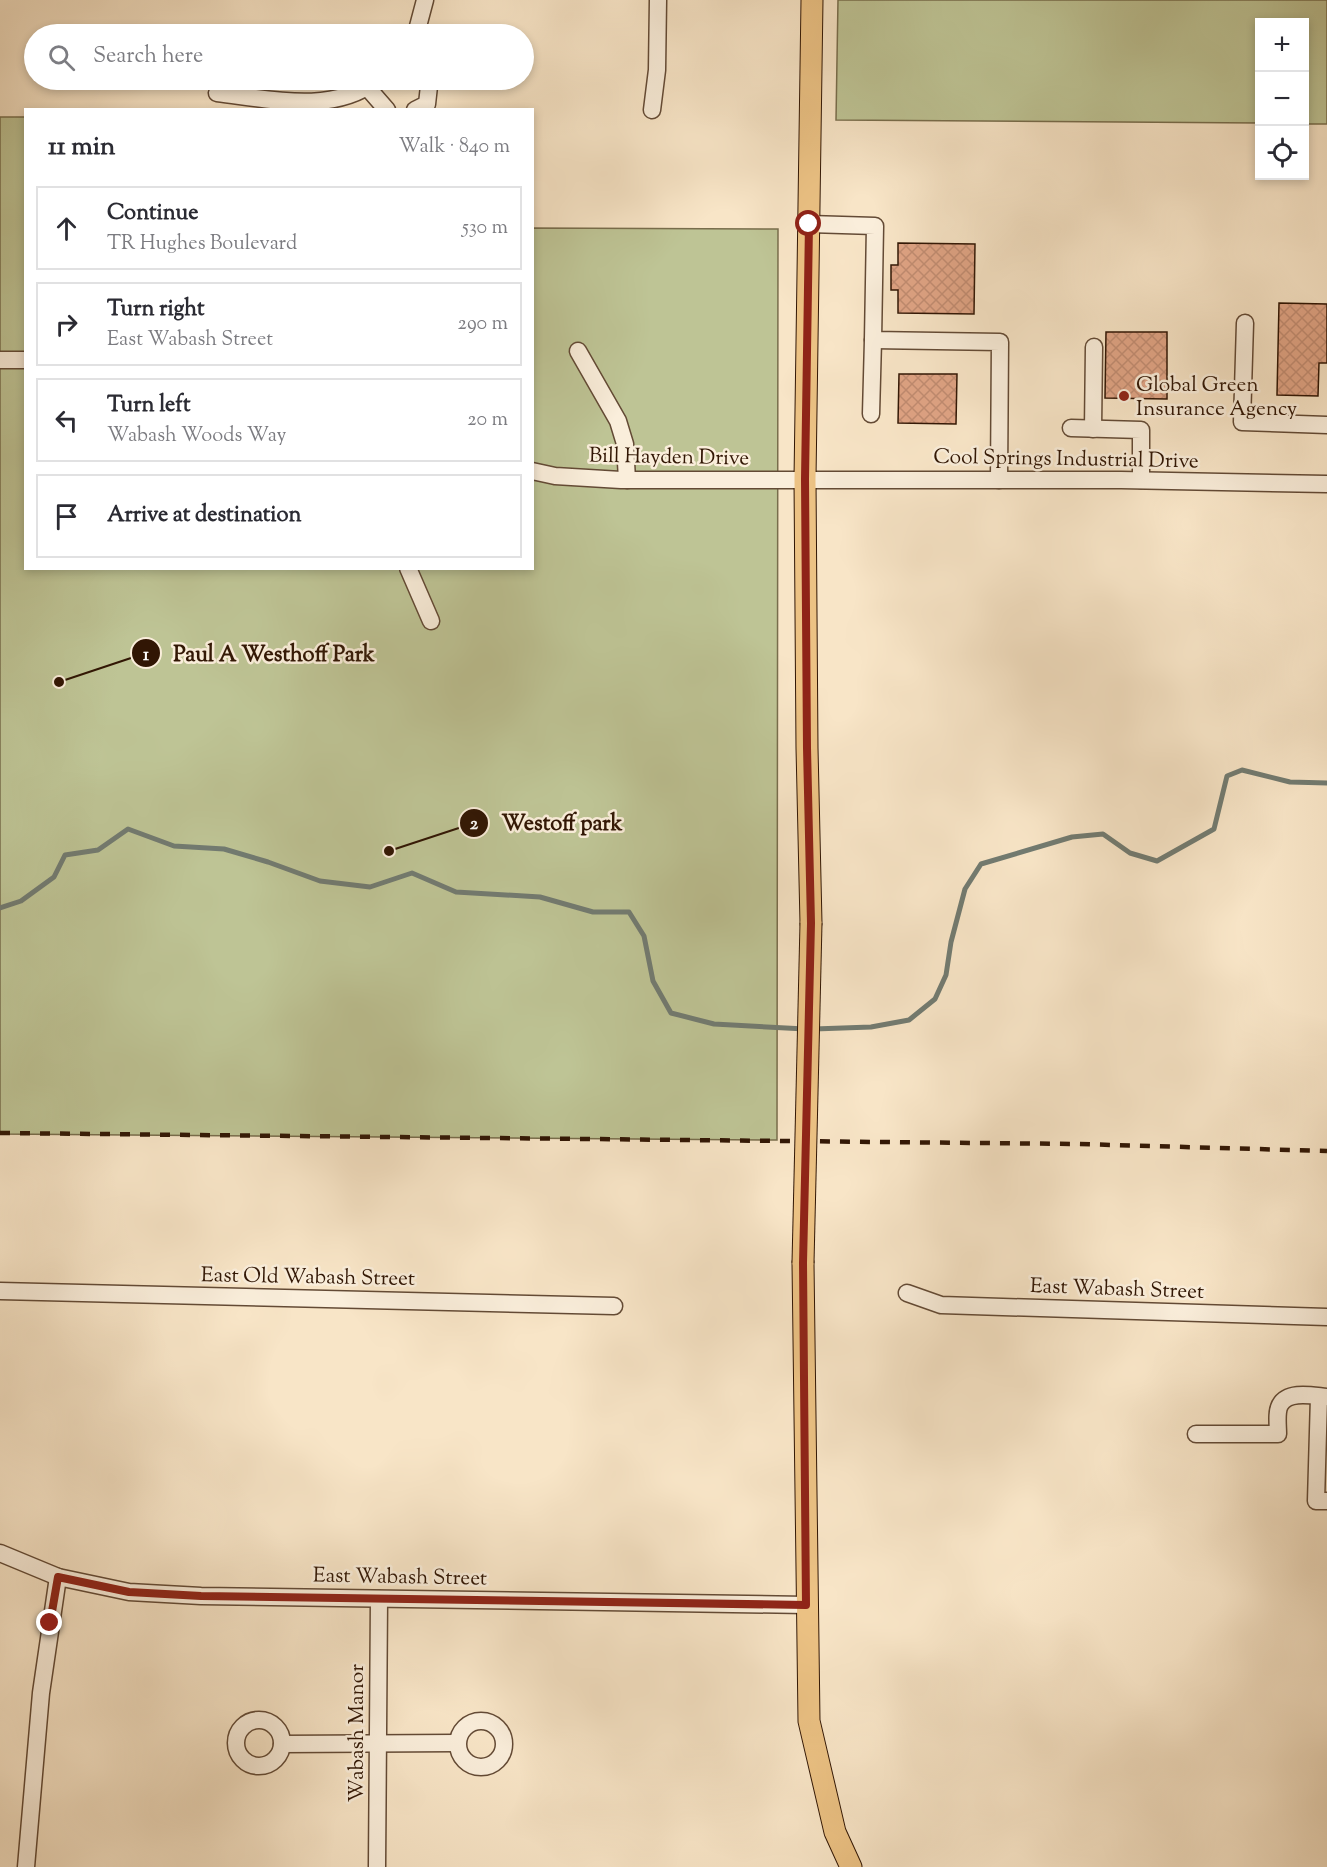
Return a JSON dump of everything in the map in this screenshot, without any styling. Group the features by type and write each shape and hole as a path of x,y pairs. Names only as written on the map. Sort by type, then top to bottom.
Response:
{"main road":[{"path":"812,0 805,479 811,923 803,1263 806,1605 809,1721 835,1832 851,1867"}],"street":[{"path":"419,24 425,0"},
{"path":"652,110 657,70 658,0"},
{"path":"217,93 289,102 323,101 358,90"},
{"path":"376,90 386,108"},
{"path":"419,108 427,104 429,90"},
{"path":"809,224 875,226 871,414"},
{"path":"1245,324 1242,422 1327,425"},
{"path":"873,339 1000,342 999,480"},
{"path":"1094,346 1094,429"},
{"path":"578,351 618,421 626,444 627,480"},
{"path":"0,360 24,360"},
{"path":"1071,428 1141,430 1141,480"},
{"name":"Bill Hayden Drive","path":"534,471 555,476 627,480 805,479"},
{"name":"Cool Springs Industrial Drive","path":"805,479 1141,480 1327,484"},
{"path":"409,570 431,621"},
{"name":"East Old Wabash Street","path":"0,1291 614,1306"},
{"name":"East Wabash Street","path":"907,1293 940,1305 1327,1317"},
{"path":"1196,1434 1278,1434 1280,1405 1284,1400 1291,1396 1323,1397 1316,1501 1327,1501"},
{"name":"East Wabash Street","path":"0,1553 58,1577 129,1592 201,1596 806,1605"},
{"path":"26,1867 40,1693 58,1577"},
{"name":"Wabash Manor","path":"377,1867 379,1599"},
{"path":"282,1744 457,1743"}],"green space":[{"path":"838,0 1327,0 1327,124 1309,124 1309,18 1255,18 1255,123 836,120"},
{"path":"0,117 24,117 24,570 534,570 534,228 778,229 777,1140 0,1134"}],"building":[{"path":"898,243 975,244 974,314 898,313 898,290 891,290 891,265 898,265"},
{"path":"1279,303 1327,304 1327,363 1319,363 1318,396 1277,395"},
{"path":"1106,332 1167,332 1167,399 1105,398"},
{"path":"899,374 957,374 956,424 898,423"}],"waterway":[{"path":"814,1029 871,1027 909,1020 935,999 946,975 951,942 965,889 981,864 1072,837 1103,834 1130,853 1157,861 1214,829 1227,776 1242,770 1290,782 1327,783"},
{"path":"0,908 21,901 54,877 65,855 98,850 128,829 174,846 224,849 320,881 370,887 412,873 456,892 540,897 593,912 629,912 644,936 653,981 671,1013 714,1024 805,1029"}],"railway":[{"path":"0,1133 1078,1144 1327,1151"}],"place":[{"name":"Global Green Insurance Agency","path":"1124,396"},
{"name":"Paul A Westhoff Park","path":"59,682"},
{"name":"Westoff park","path":"389,851"}],"route":[{"path":"50,1623 58,1577 129,1592 201,1596 806,1605 803,1263 811,923 805,479 809,224"}]}
